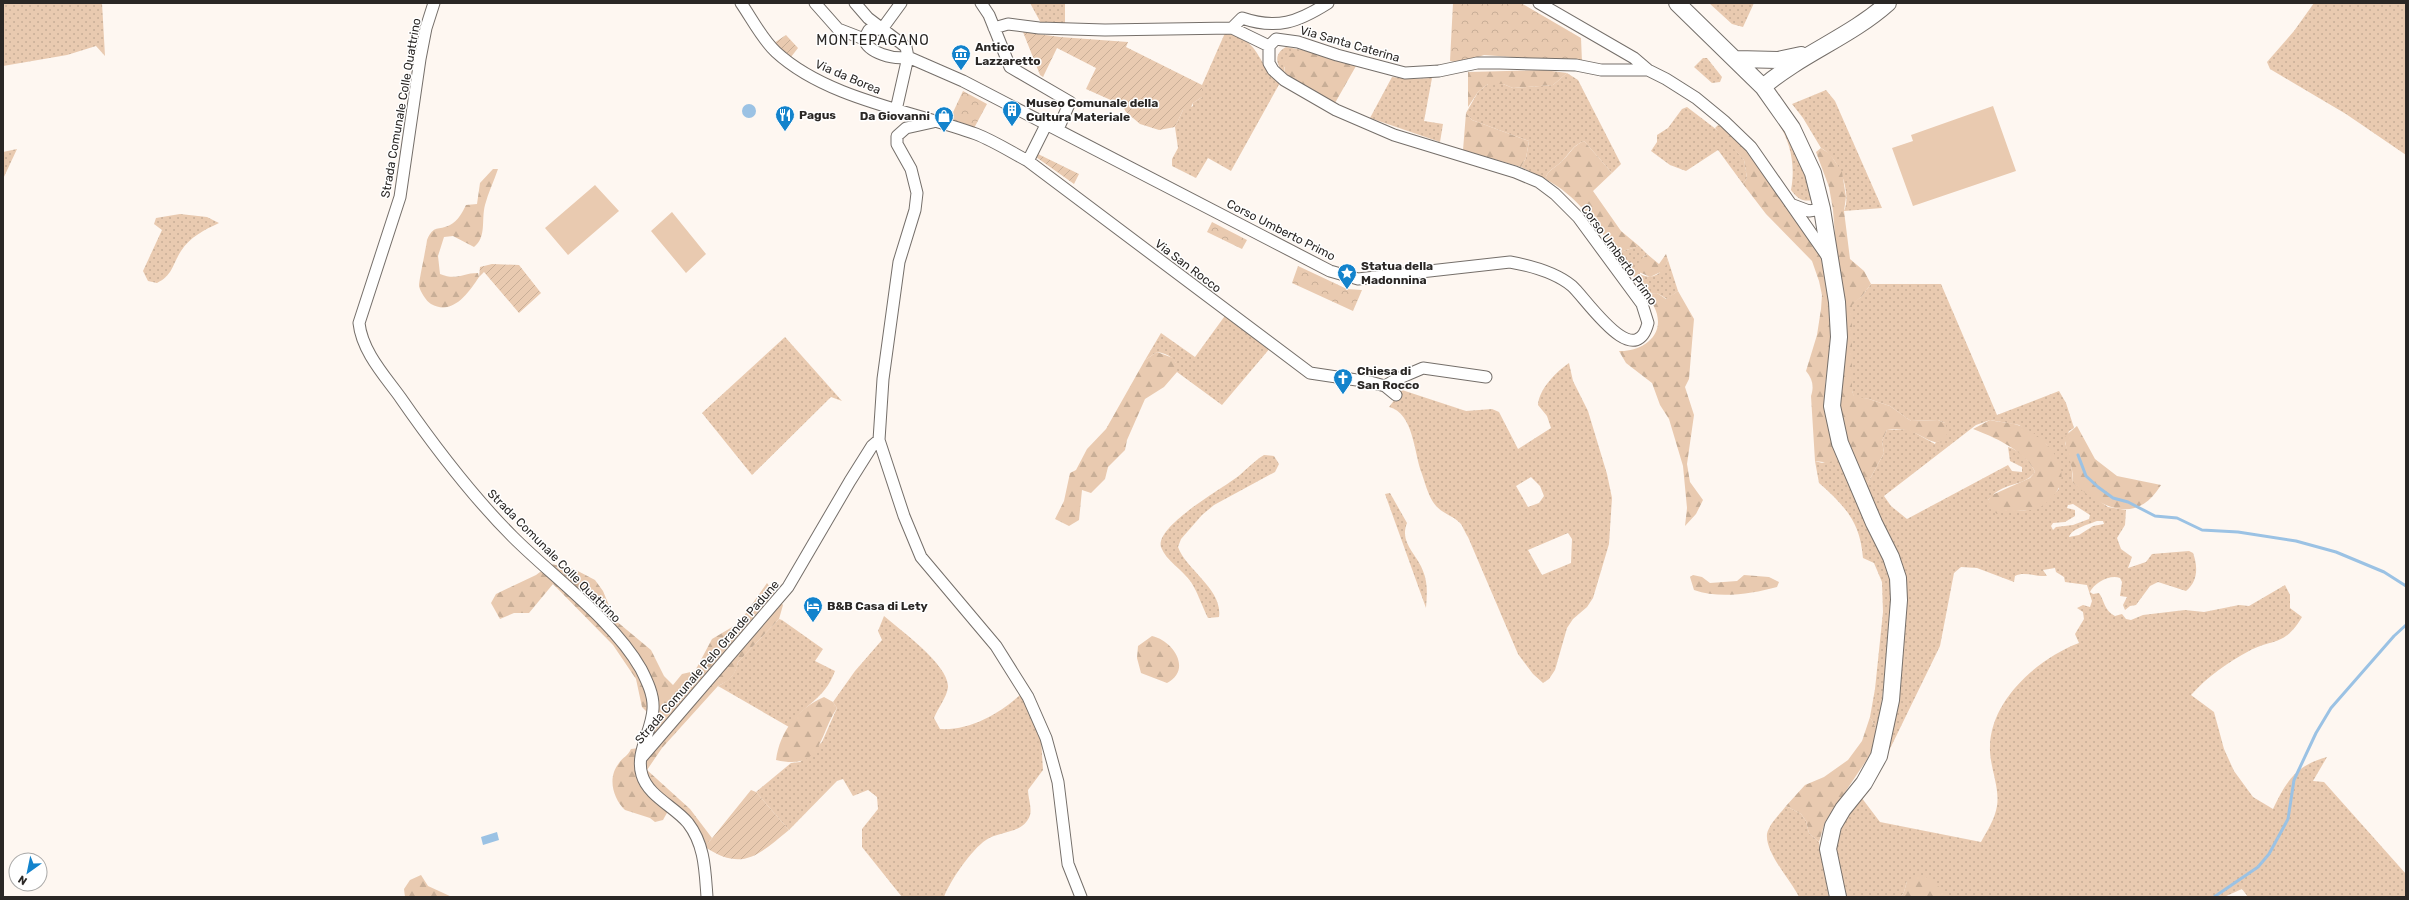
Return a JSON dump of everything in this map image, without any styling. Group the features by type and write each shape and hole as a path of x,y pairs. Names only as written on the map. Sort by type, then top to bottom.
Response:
{"main road":[{"path":"1677,3 1737,59 1763,87 1783,114 1804,150 1814,173 1823,215 1837,302 1839,337 1832,406 1840,443 1874,523 1895,566 1899,594 1892,700 1879,756 1864,783 1843,809 1833,826 1828,849 1838,897"},
{"path":"1763,87 1784,69 1818,51 1874,16 1888,3"},
{"path":"1737,59 1778,60 1818,51"}],"street":[{"name":"Strada Comunale Colle Quattrino","path":"434,3 426,28 420,59 400,197 360,323 360,335 370,355 440,456 512,536 624,645 640,667 652,694 653,709 642,757 642,774 646,784 687,822 698,837 702,849 707,897"},
{"name":"Via da Borea","path":"741,3 775,51 787,61 853,96 933,122 973,133"},
{"path":"815,3 838,29 864,39 872,28 883,28"},
{"path":"883,28 901,3"},
{"path":"981,3 994,28 1010,68 1070,102 1058,129"},
{"path":"1232,28 1242,18 1260,24 1294,21 1306,17 1328,3"},
{"path":"1539,3 1634,58 1648,70"},
{"path":"857,5 868,18 904,44 908,57 896,110"},
{"path":"994,28 1008,24 1039,28 1099,30 1232,28 1269,46"},
{"name":"Corso Umberto Primo","path":"864,39 869,47 878,52 895,58 908,57 963,81 1047,123 1330,271 1358,279 1494,263 1510,262 1528,265 1559,277 1573,287 1617,334 1627,339 1637,338 1642,335 1648,323 1642,304 1578,217 1555,194 1539,182 1515,172 1394,135 1336,110 1284,80 1273,70 1269,63 1269,46"},
{"name":"Via Santa Caterina","path":"1269,46 1276,39 1298,42 1337,55 1405,73 1440,71 1477,63 1576,65 1601,70 1648,70 1681,88 1724,121 1751,147 1830,260"},
{"path":"933,122 906,128 897,136 899,149 911,169 917,193 916,210 899,262 882,379 879,440 904,516 921,557 996,646 1031,704 1046,738 1058,782 1068,864 1080,897"},
{"path":"1028,161 1047,123"},
{"name":"Via San Rocco","path":"973,133 1028,161 1310,373 1348,378 1385,386 1396,395"},
{"name":"Via Santa Caterina","path":"1793,205 1810,222 1820,224 1823,215"},
{"path":"1385,386 1423,368 1486,377"},
{"name":"Strada Comunale Pelo Grande Padune","path":"642,757 788,587 850,480 872,446 879,440"}],"green space":[{"path":"3,3 102,3 105,56 96,46 67,55 3,66"},
{"path":"1030,3 1065,3 1065,26 1042,25"},
{"path":"1453,3 1521,3 1581,38 1582,62 1484,55 1461,63 1450,61"},
{"path":"1709,3 1754,3 1743,27 1732,24"},
{"path":"2314,3 2406,3 2406,155 2346,114 2270,69 2267,62 2294,31"},
{"path":"1023,32 1060,37 1128,42 1126,47 1202,85 1202,97 1193,103 1190,109 1183,110 1175,127 1159,130 1140,124 1126,112 1122,105 1086,89 1096,68 1057,48 1043,77 1040,75"},
{"path":"1225,33 1246,41 1257,53 1272,74 1281,81 1231,171 1208,158 1196,178 1172,166 1172,159 1178,148 1175,127 1183,110 1193,106 1193,103 1202,97 1202,85"},
{"path":"786,35 798,48 791,57 774,43"},
{"path":"1286,47 1308,51 1284,67 1285,75 1277,60 1279,53"},
{"path":"1308,51 1356,66 1335,103 1285,75 1284,61 1292,53"},
{"path":"1703,58 1707,58 1722,77 1720,82 1712,83 1694,67"},
{"path":"1544,70 1567,73 1553,85 1513,88 1503,84 1488,84 1478,92 1468,107 1468,72"},
{"path":"1567,73 1578,80 1621,164 1612,173 1584,141 1574,147 1560,163 1553,168 1545,179 1521,167 1526,158 1529,141 1472,120 1466,113 1478,92 1488,84 1503,84 1513,88 1553,85"},
{"path":"1392,77 1410,79 1432,78 1424,121 1443,124 1440,142 1370,118"},
{"path":"1826,90 1835,101 1882,208 1844,211 1846,203 1845,186 1838,167 1833,159 1821,148 1803,118 1792,104"},
{"path":"963,91 987,104 973,130 948,123"},
{"path":"1993,106 2016,171 1913,206 1892,148 1913,141 1911,135"},
{"path":"1687,107 1721,133 1744,160 1747,178 1743,184 1718,150 1686,171 1670,165 1651,151 1657,142 1657,135 1668,128 1682,109"},
{"path":"1776,112 1793,136 1814,200 1806,201 1801,199 1791,190 1793,170 1792,160 1787,141 1772,114"},
{"path":"1466,113 1472,120 1529,141 1526,158 1521,167 1463,150"},
{"path":"1718,125 1734,135 1744,144 1826,263 1830,285 1832,336 1825,385 1826,409 1837,458 1831,463 1815,461 1811,396 1813,386 1806,371 1817,335 1821,309 1822,295 1819,281 1812,261 1766,214 1743,184 1747,178 1744,160 1715,128"},
{"path":"1584,141 1612,173 1593,191 1621,231 1639,246 1617,253 1576,202 1567,193 1545,179 1551,170 1574,148"},
{"path":"1821,148 1830,154 1842,172 1846,197 1844,211 1850,259 1864,271 1871,284 1862,296 1852,305 1852,391 1854,396 1890,406 1911,421 1938,420 1945,423 1948,431 1944,442 1938,442 1906,430 1887,430 1882,441 1884,453 1865,488 1854,465 1839,412 1839,285 1833,210 1829,187 1816,152"},
{"path":"17,149 3,179 3,152"},
{"path":"1038,154 1079,174 1074,184 1036,157"},
{"path":"493,169 498,169 485,205 483,228 481,238 478,243 474,247 453,236 444,237 438,256 440,274 455,277 478,273 479,277 465,296 453,305 439,307 431,304 427,301 419,286 427,240 434,230 446,227 458,219 466,205 477,204 480,183"},
{"path":"595,185 619,211 568,255 545,228"},
{"path":"672,212 706,254 686,273 651,231"},
{"path":"180,214 207,217 219,223 203,231 185,246 166,277 157,283 148,281 143,271 162,230 154,224 156,218"},
{"path":"1212,222 1247,240 1242,249 1207,232"},
{"path":"1639,246 1647,254 1643,257 1640,274 1649,277 1657,274 1663,269 1668,260 1678,291 1667,299 1657,293 1646,294 1617,253"},
{"path":"1647,254 1659,264 1666,254 1668,260 1663,271 1650,277 1637,271 1639,261"},
{"path":"492,264 519,265 541,293 519,313 484,272 479,277 480,267"},
{"path":"1298,266 1347,289 1362,290 1353,311 1292,283"},
{"path":"1871,284 1941,284 1997,415 2059,391 2066,403 2074,428 2069,431 2065,443 2071,460 2073,483 2108,507 2126,510 2125,525 2117,538 2121,549 2132,557 2128,568 2146,562 2152,554 2189,551 2193,553 2196,563 2196,574 2193,583 2186,591 2158,582 2150,586 2136,605 2130,606 2125,610 2123,605 2127,597 2120,596 2122,582 2120,578 2107,578 2095,585 2090,592 2093,594 2099,593 2111,614 2115,616 2122,614 2126,619 2131,620 2143,615 2185,610 2204,612 2239,605 2249,606 2285,585 2290,595 2290,608 2302,617 2296,627 2284,638 2249,651 2225,665 2191,695 2214,712 2224,749 2234,771 2253,797 2273,809 2293,776 2307,765 2316,760 2327,757 2313,781 2324,782 2406,874 2406,897 2248,897 2242,889 2224,897 1949,897 1907,881 1901,897 1844,897 1835,840 1838,823 1861,797 1880,822 1981,842 1993,820 1997,806 1998,798 1991,761 1990,746 1992,729 1999,712 2008,697 2020,682 2048,659 2079,643 2075,634 2084,619 2083,612 2077,608 2083,605 2090,607 2092,601 2087,585 2065,582 2064,577 2056,572 2055,568 2043,570 2047,576 2022,574 2015,576 2014,582 1977,568 1961,567 1954,573 1940,646 1886,757 1905,602 1865,488 1884,453 1882,441 1887,430 1908,429 1935,444 1945,423 1938,420 1911,421 1890,406 1869,399 1854,397 1852,391 1852,304 1862,296","holes":["1990,420 2019,425 2047,445 2059,489 2051,497 2034,508 2018,511 2009,509 1988,500 2003,488 2022,482 2035,472 2024,456 2008,447 2010,461 2022,467 2022,472 2012,471 2008,465 1907,519 1891,506 1884,496 1976,425","2073,504 2090,515 2089,519 2073,525 2056,527 2053,530 2051,526 2053,523 2065,522 2075,516 2075,510 2067,508 2068,505","2097,521 2103,521 2104,524 2093,526 2079,535 2069,537 2070,534 2085,525"]},
{"path":"1678,291 1694,319 1689,379 1685,387 1694,415 1687,464 1690,482 1703,500 1696,514 1685,526 1687,508 1683,466 1669,419 1660,405 1652,383 1626,363 1619,351 1638,348 1650,340 1657,329 1658,322 1656,310 1646,294 1657,293 1666,299"},
{"path":"1227,313 1271,347 1222,405 1177,372 1177,367 1174,360 1169,356 1157,352 1145,360 1161,333 1195,357"},
{"path":"785,337 842,401 831,397 752,475 702,413"},
{"path":"1157,352 1173,358 1177,365 1177,372 1164,387 1145,399 1127,440 1125,450 1108,467 1105,479 1091,493 1082,490 1079,520 1069,526 1055,519 1064,501 1070,473 1076,470 1087,449 1106,429 1145,360"},
{"path":"1569,363 1573,381 1588,411 1607,474 1612,498 1609,544 1593,598 1587,607 1573,619 1567,628 1555,670 1549,679 1543,683 1533,674 1518,654 1462,526 1457,520 1439,509 1431,499 1419,466 1412,435 1404,417 1389,407 1402,390 1466,411 1492,409 1499,412 1518,449 1551,428 1547,416 1538,405 1539,399 1549,381","holes":["1531,477 1540,486 1544,496 1539,503 1528,507 1516,486","1568,533 1572,539 1571,563 1542,575 1528,550"]},
{"path":"1990,420 2025,428 2036,435 2054,454 2059,464 2061,475 2060,486 2053,496 2042,506 2031,510 2008,511 1997,514 1989,506 1988,500 1992,495 2030,478 2035,472 2031,464 2017,451 1990,436 1973,429"},
{"path":"2077,426 2095,459 2117,476 2161,485 2151,498 2141,506 2130,509 2118,509 2095,500 2073,483 2072,469 2065,436"},
{"path":"1264,455 1274,456 1279,464 1275,472 1214,505 1202,515 1181,539 1178,547 1188,564 1203,580 1215,597 1219,607 1219,617 1208,618 1191,582 1163,552 1161,547 1162,539 1177,520 1189,510 1237,477"},
{"path":"1837,458 1884,558 1892,580 1893,607 1878,732 1870,717 1875,689 1883,612 1882,582 1874,563 1863,558 1859,534 1850,516 1837,500 1819,483 1815,461 1822,463"},
{"path":"1390,493 1407,523 1405,537 1425,576 1427,589 1426,608 1385,494"},
{"path":"551,564 574,569 595,580 603,591 615,620 651,650 664,676 673,685 682,674 695,671 712,639 739,623 767,583 783,605 779,619 738,662 734,674 718,686 662,748 647,770 690,809 712,838 705,847 698,836 668,811 663,820 655,822 650,818 625,810 617,800 612,781 615,769 631,749 639,748 653,718 642,707 636,679 613,645 553,584 529,613 514,613 500,619 491,603 496,594 536,575"},
{"path":"1693,575 1702,577 1710,583 1737,581 1744,575 1769,577 1779,582 1777,587 1757,592 1724,595 1704,593 1694,590 1690,577"},
{"path":"884,616 922,648 941,669 946,678 948,687 947,691 934,718 940,729 962,727 984,720 1004,708 1021,694 1041,739 1043,770 1028,790 1030,815 1027,821 1017,829 991,837 980,845 962,866 944,897 902,897 862,847 862,829 878,809 877,797 868,790 853,796 843,779 837,781 789,830 756,792 791,763 800,762 822,742 837,708 833,702 855,671 882,640 878,631"},
{"path":"779,619 823,649 815,661 835,671 820,696 801,712 789,727 718,686 731,677 736,670 738,662"},
{"path":"1152,636 1167,644 1177,656 1179,664 1178,671 1167,683 1141,673 1137,658 1138,646"},
{"path":"824,697 833,702 837,708 817,749 811,756 802,761 791,762 776,760 778,749 786,730 798,714 806,707"},
{"path":"1870,717 1878,732 1874,749 1825,822 1819,842 1809,833 1806,821 1801,814 1786,806 1805,785 1824,777 1848,760 1862,741"},
{"path":"751,790 756,792 789,830 768,847 750,857 740,859 730,858 705,847"},
{"path":"1786,806 1801,814 1806,821 1809,833 1819,842 1829,897 1799,897 1774,858 1767,841 1767,834 1772,823"},
{"path":"1918,874 1931,879 1949,897 1901,897 1907,881"},
{"path":"421,875 428,886 452,897 405,897 404,889 410,880"}],"water":[{"path":"746,104 752,104 756,108 756,114 752,118 746,118 742,114 742,108"},
{"path":"497,832 499,840 483,845 481,837"}],"waterway":[{"path":"2078,455 2086,476 2098,487 2113,498 2128,502 2155,516 2177,518 2202,530 2238,532 2296,541 2336,552 2384,572 2406,586"},
{"path":"2214,897 2258,867 2269,854 2288,819 2294,780 2316,733 2331,708 2394,636 2406,625"}],"place":[{"name":"Antico Lazzaretto","path":"961,71"},
{"name":"Museo Comunale della Cultura Materiale","path":"1012,127"},
{"name":"Pagus","path":"785,132"},
{"name":"Da Giovanni","path":"944,133"},
{"name":"Statua della Madonnina","path":"1347,290"},
{"name":"Chiesa di San Rocco","path":"1343,395"},
{"name":"B&B Casa di Lety","path":"813,623"}],"district":[{"name":"MONTEPAGANO","path":"873,40"}]}
